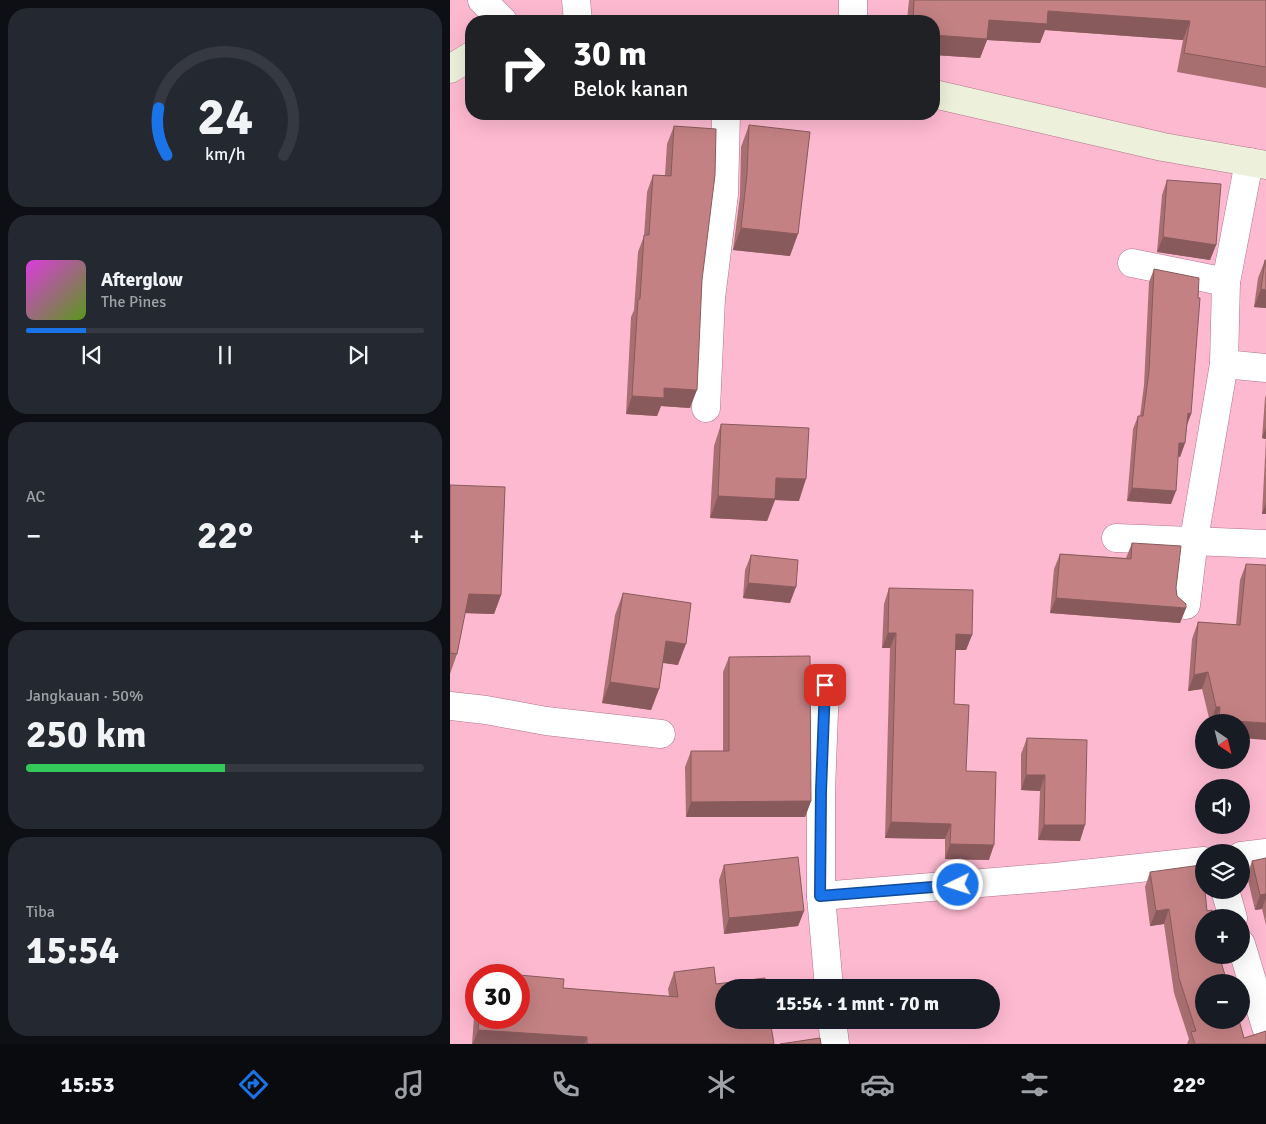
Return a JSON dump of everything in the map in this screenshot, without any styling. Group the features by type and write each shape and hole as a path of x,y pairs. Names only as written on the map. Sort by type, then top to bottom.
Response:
{"street":[{"path":"482,0 497,15"},
{"path":"576,0 577,15"},
{"path":"853,0 853,15"},
{"path":"450,69 465,60"},
{"path":"940,95 1163,147 1257,163 1226,282 1224,364 1194,539 1186,605"},
{"path":"706,408 711,298 724,194 726,120"},
{"path":"1132,263 1226,282"},
{"path":"1224,364 1266,368"},
{"path":"1116,538 1194,539 1266,544"},
{"path":"825,685 820,896 828,979"},
{"path":"450,706 486,710 546,721 661,734"},
{"path":"1250,855 1266,853"},
{"path":"820,896 1056,877 1195,861"},
{"path":"1247,964 1266,1027"},
{"path":"833,1029 835,1044"}],"building":[{"path":"914,0 1266,0 1266,67 1184,53 1190,21 1048,11 1047,24 989,20 987,39 940,35 940,15 913,15"},
{"path":"749,125 810,132 798,234 741,228 747,174"},
{"path":"674,126 716,129 715,175 702,280 697,390 664,388 664,398 632,396 644,235 649,235 653,175 671,176"},
{"path":"1167,180 1221,184 1216,245 1163,237"},
{"path":"1266,260 1266,290 1261,289"},
{"path":"1154,269 1199,278 1198,298 1200,298 1191,414 1188,413 1185,443 1179,443 1176,491 1132,488 1138,416 1143,416 1149,371"},
{"path":"721,424 809,428 806,479 776,478 775,499 718,496"},
{"path":"450,485 505,487 501,595 469,594 457,654 450,653"},
{"path":"1132,543 1181,546 1176,588 1177,596 1186,604 1186,608 1056,598 1060,554 1131,559"},
{"path":"751,555 798,560 796,587 748,583"},
{"path":"1246,564 1266,565 1266,723 1250,722 1250,714 1219,714 1220,707 1216,707 1208,672 1194,675 1198,622 1240,625"},
{"path":"889,588 973,590 972,635 956,634 954,704 969,705 966,771 996,772 994,845 950,844 951,824 891,822 896,633 888,633"},
{"path":"623,593 691,603 686,644 666,641 659,689 610,682"},
{"path":"810,656 811,801 691,802 691,751 729,751 729,657"},
{"path":"1027,738 1087,740 1085,825 1044,825 1045,775 1026,775"},
{"path":"798,857 804,911 729,918 724,865"},
{"path":"1266,858 1266,894 1260,895 1252,861"},
{"path":"1195,866 1195,899 1206,899 1207,909 1195,909 1195,964 1222,964 1225,974 1195,974 1195,1028 1179,978 1169,909 1156,911 1150,872"},
{"path":"714,967 715,1029 772,1029 774,1044 587,1044 587,1037 478,1030 530,1029 530,976 564,979 563,988 678,997 674,972"},
{"path":"1195,1029 1242,1029 1244,1038 1266,1031 1266,1044 1195,1044 1191,1032 1196,1031"},
{"path":"820,1038 821,1044 780,1044"}],"route":[{"path":"825,685 820,896 958,885"}]}
